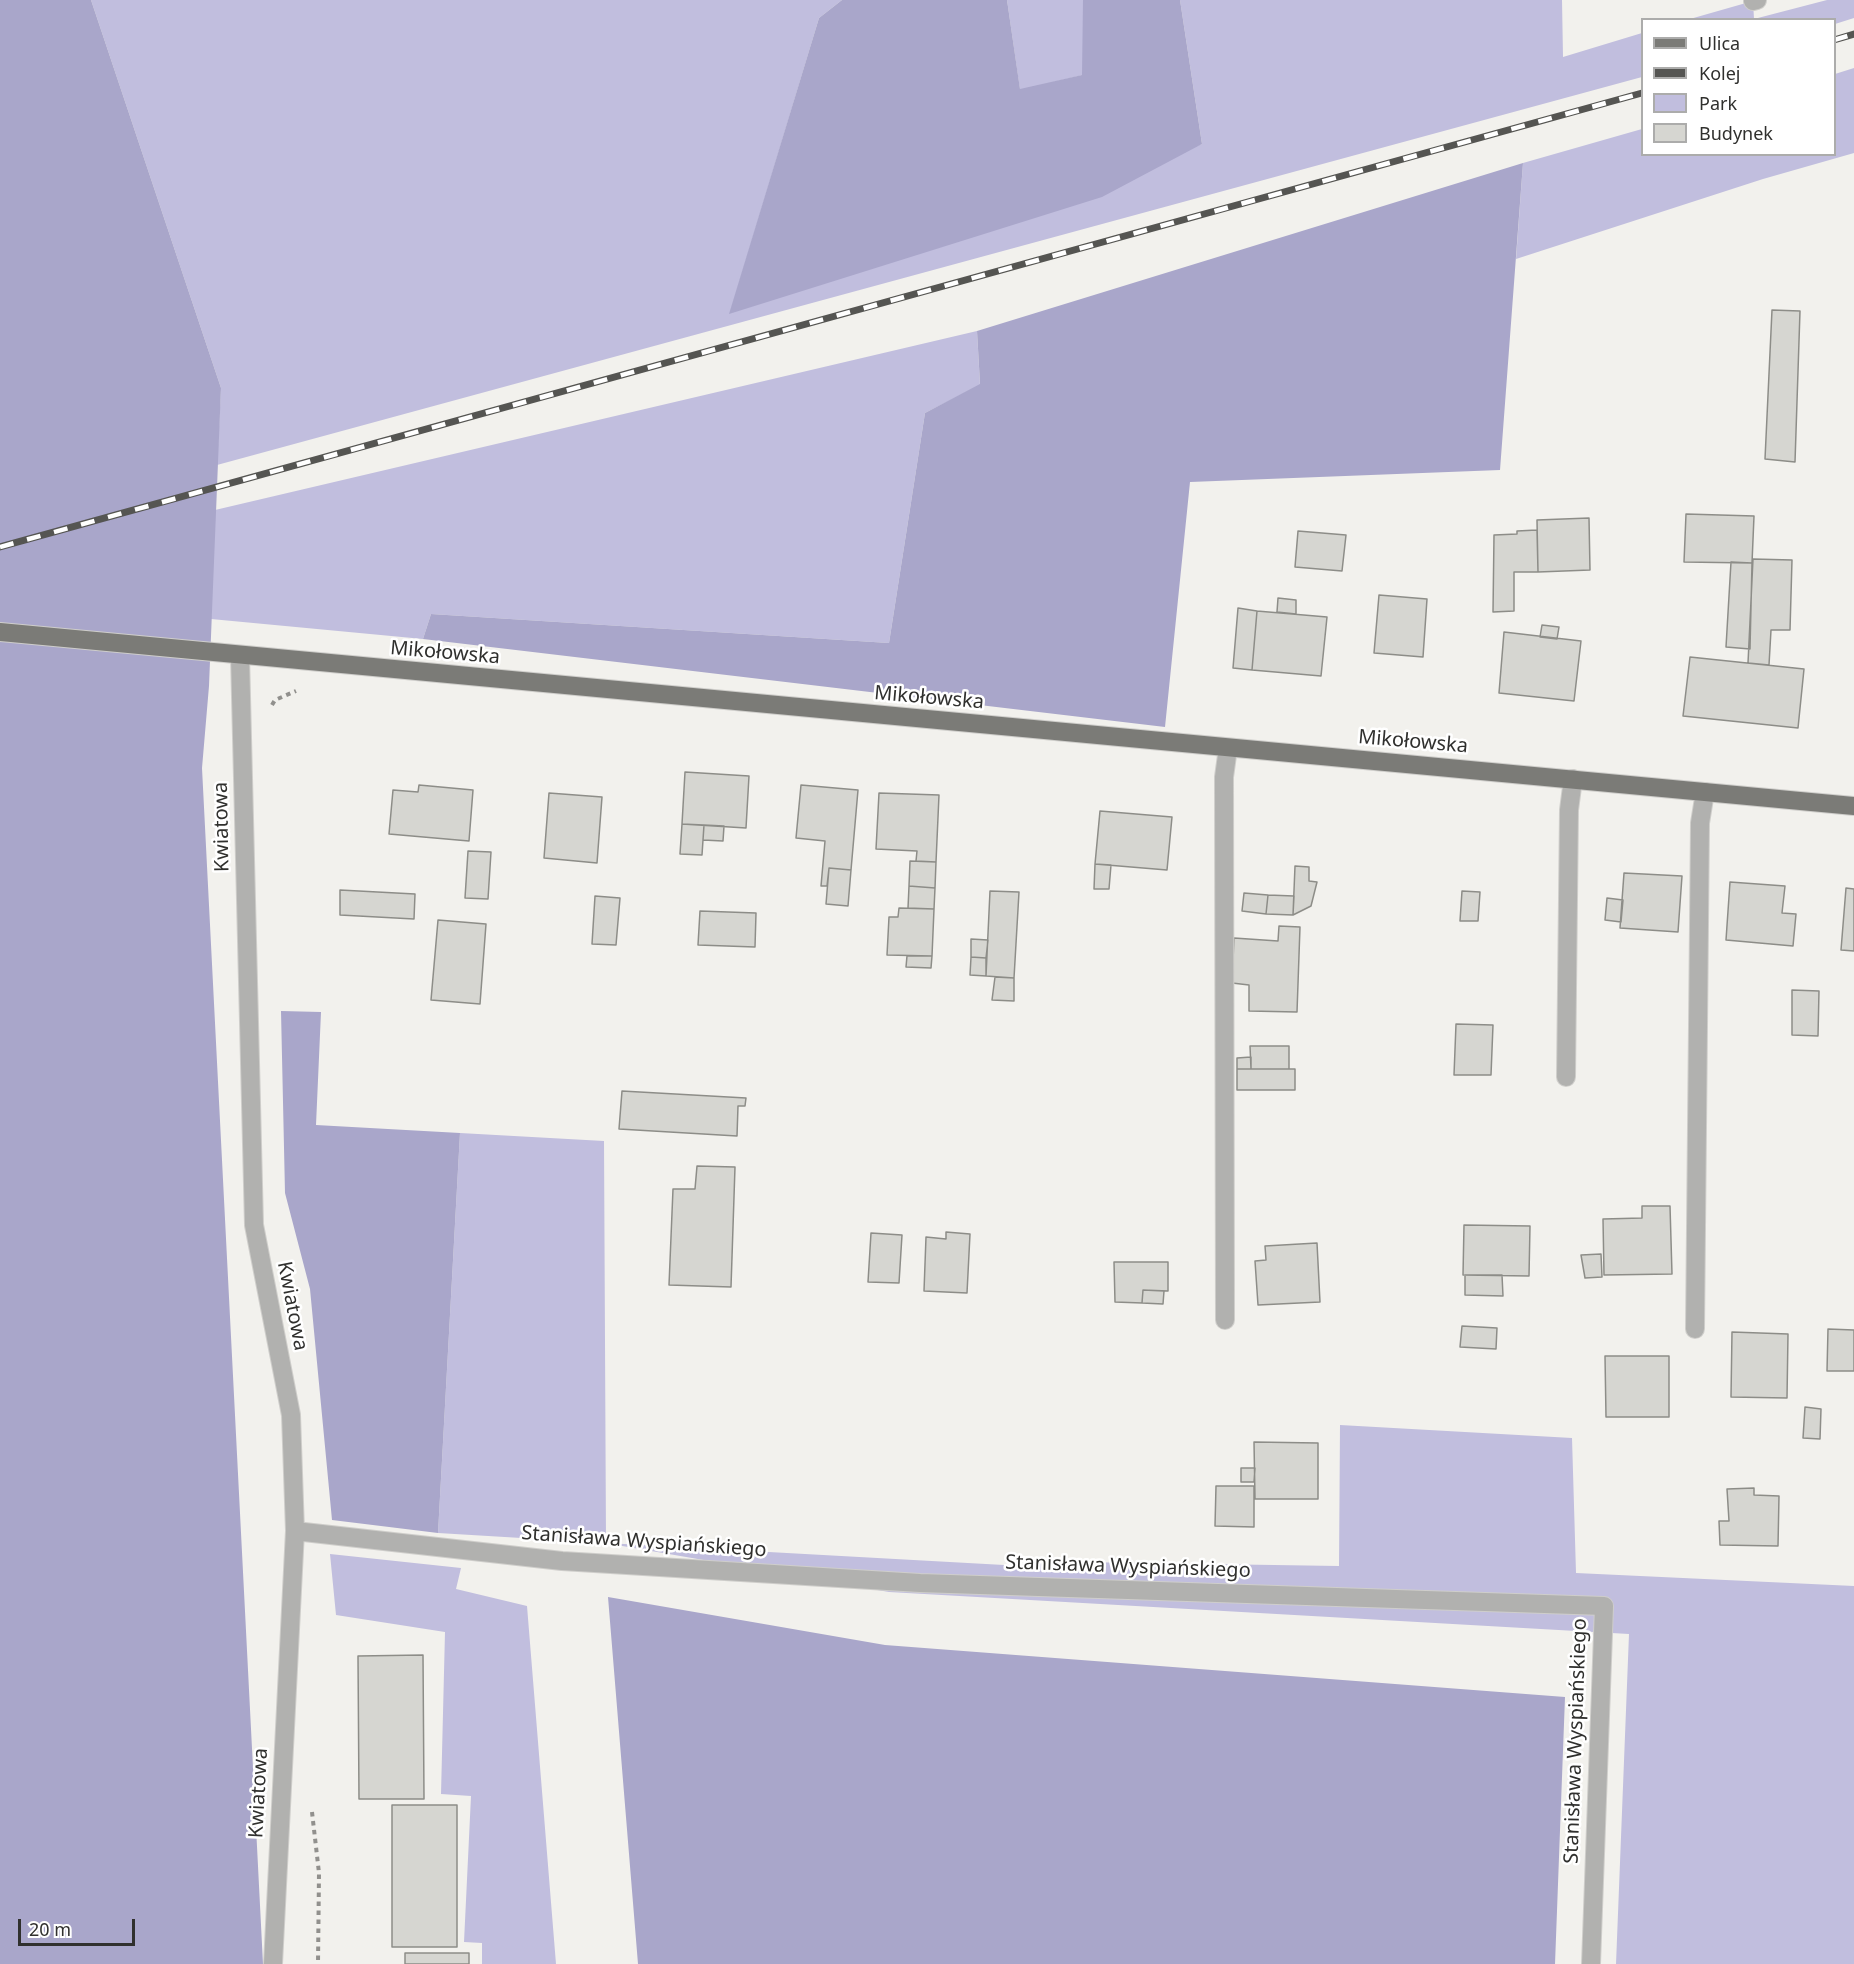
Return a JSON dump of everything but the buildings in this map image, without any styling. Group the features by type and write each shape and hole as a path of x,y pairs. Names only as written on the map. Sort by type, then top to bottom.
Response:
{"main road":[{"name":"Mikołowska","path":"0,632 1854,806"}],"street":[{"name":"Kwiatowa","path":"240,656 254,1225 291,1415 295,1531 273,1964"},
{"path":"1225,1320 1224,777 1228,748"},
{"path":"1566,1077 1569,810 1572,779"},
{"path":"1695,1329 1700,823 1705,792"},
{"name":"Stanisława Wyspiańskiego","path":"295,1531 562,1561 896,1581 1604,1606 1591,1964"}],"path":[{"path":"267,712 275,700 302,689"},
{"path":"310,1802 315,1820 318,1873 318,1964"}],"green space":[{"path":"91,0 842,0 819,18 730,313 1202,144 1180,0 1562,0 1563,57 1641,33 1641,77 217,465 221,388"},
{"path":"1007,0 1083,0 1083,75 1020,90"},
{"path":"1827,0 1854,0 1854,18 1836,24 1836,18 1758,18"},
{"path":"1753,1 1754,18 1694,18"},
{"path":"1854,68 1854,153 1763,179 1516,259 1523,163 1641,129 1641,156 1836,156 1836,74"},
{"path":"977,331 980,385 925,413 889,643 431,614 423,639 211,619 215,510"},
{"path":"460,1133 604,1141 606,1543 1004,1565 1079,1562 1339,1566 1340,1425 1572,1438 1576,1573 1854,1586 1854,1964 1616,1964 1629,1634 889,1592 605,1543 438,1533"},
{"path":"330,1554 461,1568 456,1589 527,1606 556,1964 482,1964 482,1943 464,1942 471,1796 441,1794 445,1632 336,1615"}],"shaded area":[{"path":"0,0 91,0 221,388 209,686 202,768 263,1964 0,1964"},
{"path":"842,0 1007,0 1020,89 1082,75 1083,0 1180,0 1202,144 1102,197 729,314 819,18"},
{"path":"1523,163 1500,470 1190,482 1165,727 423,639 431,614 889,643 925,413 980,384 977,331"},
{"path":"281,1011 321,1012 316,1125 460,1133 438,1533 332,1520 310,1289 285,1193"},
{"path":"608,1597 885,1645 1565,1697 1555,1964 638,1964"}],"railway":[{"path":"1836,39 1854,34"},
{"path":"0,547 1641,93"}]}
